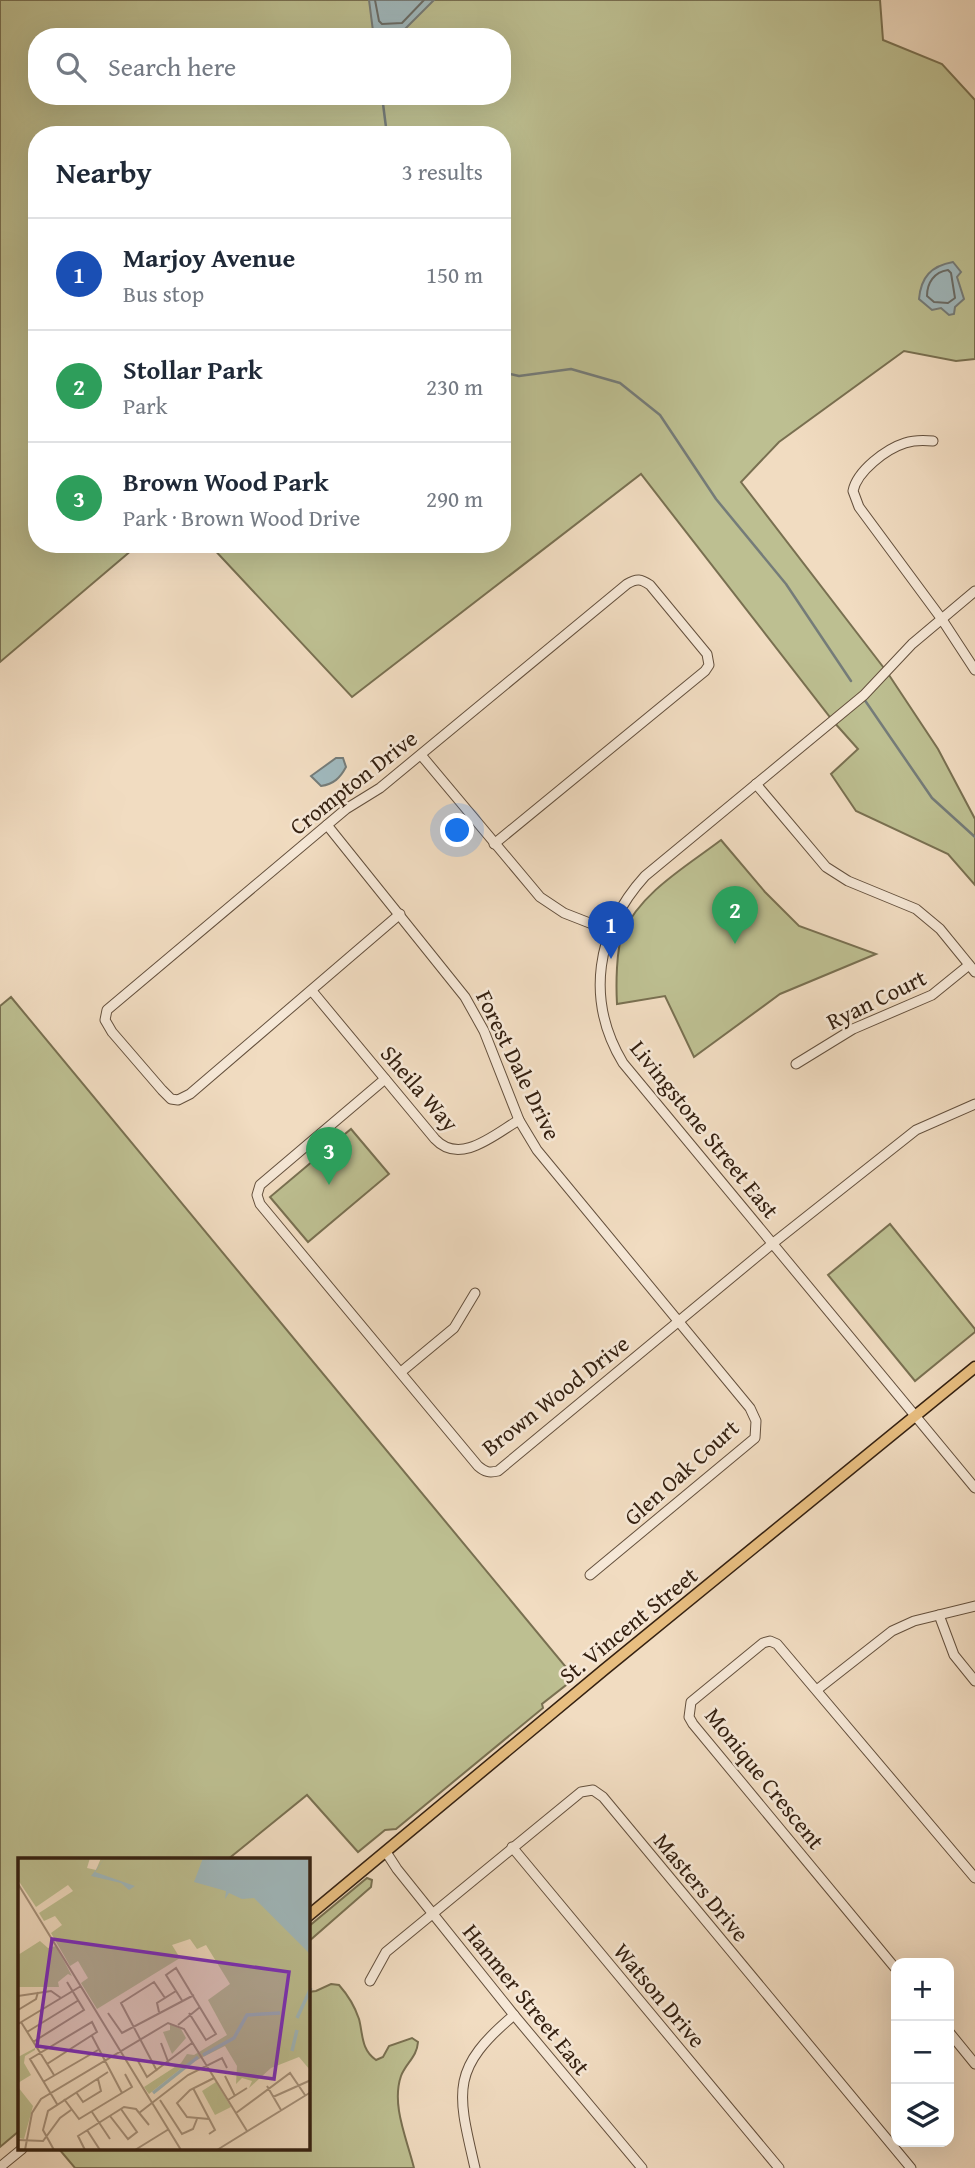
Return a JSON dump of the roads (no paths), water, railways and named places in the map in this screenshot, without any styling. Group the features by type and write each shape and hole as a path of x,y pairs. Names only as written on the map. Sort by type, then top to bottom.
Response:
{"main road":[{"name":"St. Vincent Street","path":"310,1914 597,1675 975,1367"}],"street":[{"path":"933,441 908,442 890,451 860,476 853,491 859,507 941,618 975,670"},
{"name":"Crompton Drive","path":"400,914 190,1094 178,1100 171,1099 162,1090 112,1032 105,1020 107,1010 346,808 380,788 634,580 642,579 650,585 710,659 705,671 494,844"},
{"name":"Livingstone Street East","path":"975,592 912,644 864,695 645,876 624,902 610,931 600,968 600,996 605,1024 623,1063 975,1488"},
{"path":"421,755 533,890 552,907 610,931"},
{"path":"756,784 826,867 848,881 916,909 940,929 972,968"},
{"name":"Forest Dale Drive","path":"327,825 455,982 484,1031 519,1120 549,1167 677,1322"},
{"name":"Ryan Court","path":"796,1064 853,1029 932,995 972,968"},
{"name":"Sheila Way","path":"312,990 446,1149 464,1151 519,1120"},
{"name":"Brown Wood Drive","path":"385,1079 260,1185 257,1195 260,1204 478,1466 491,1473 498,1471 772,1244 916,1130 975,1104"},
{"path":"401,1371 454,1328 475,1293"},
{"name":"Glen Oak Court","path":"590,1575 755,1438 756,1421 750,1408 677,1322"},
{"path":"818,1689 892,1630 914,1621 975,1606"},
{"path":"939,1615 954,1655 975,1681"},
{"name":"Monique Crescent","path":"891,1963 689,1717 688,1709 696,1698 757,1647 770,1641 778,1644 975,1878"},
{"name":"Masters Drive","path":"370,1981 386,1952 512,1847 580,1792 587,1790 598,1793 911,2168"},
{"name":"Watson Drive","path":"512,1847 779,2168"},
{"name":"Hanmer Street East","path":"386,1852 514,2015 642,2168"},
{"path":"475,2168 463,2116 466,2074 476,2051 484,2041 514,2015"},
{"path":"954,2038 975,2064"},
{"path":"0,2166 21,2150"}],"water":[{"path":"369,0 434,0 406,28 373,28"},
{"path":"953,262 961,272 957,277 964,299 955,307 954,314 949,315 941,308 932,310 919,299 922,284 928,274 939,266"},
{"path":"336,758 343,758 346,767 336,780 321,786 311,776"}],"waterway":[{"path":"383,105 386,126"},
{"path":"511,374 519,376 571,369 620,383 660,415 716,499 786,584 851,681"},
{"path":"864,699 932,798 975,837"}],"place":[{"name":"Stollar Park","path":"735,944"},
{"name":"Marjoy Avenue","path":"611,959"},
{"name":"Brown Wood Park","path":"329,1185"}]}
